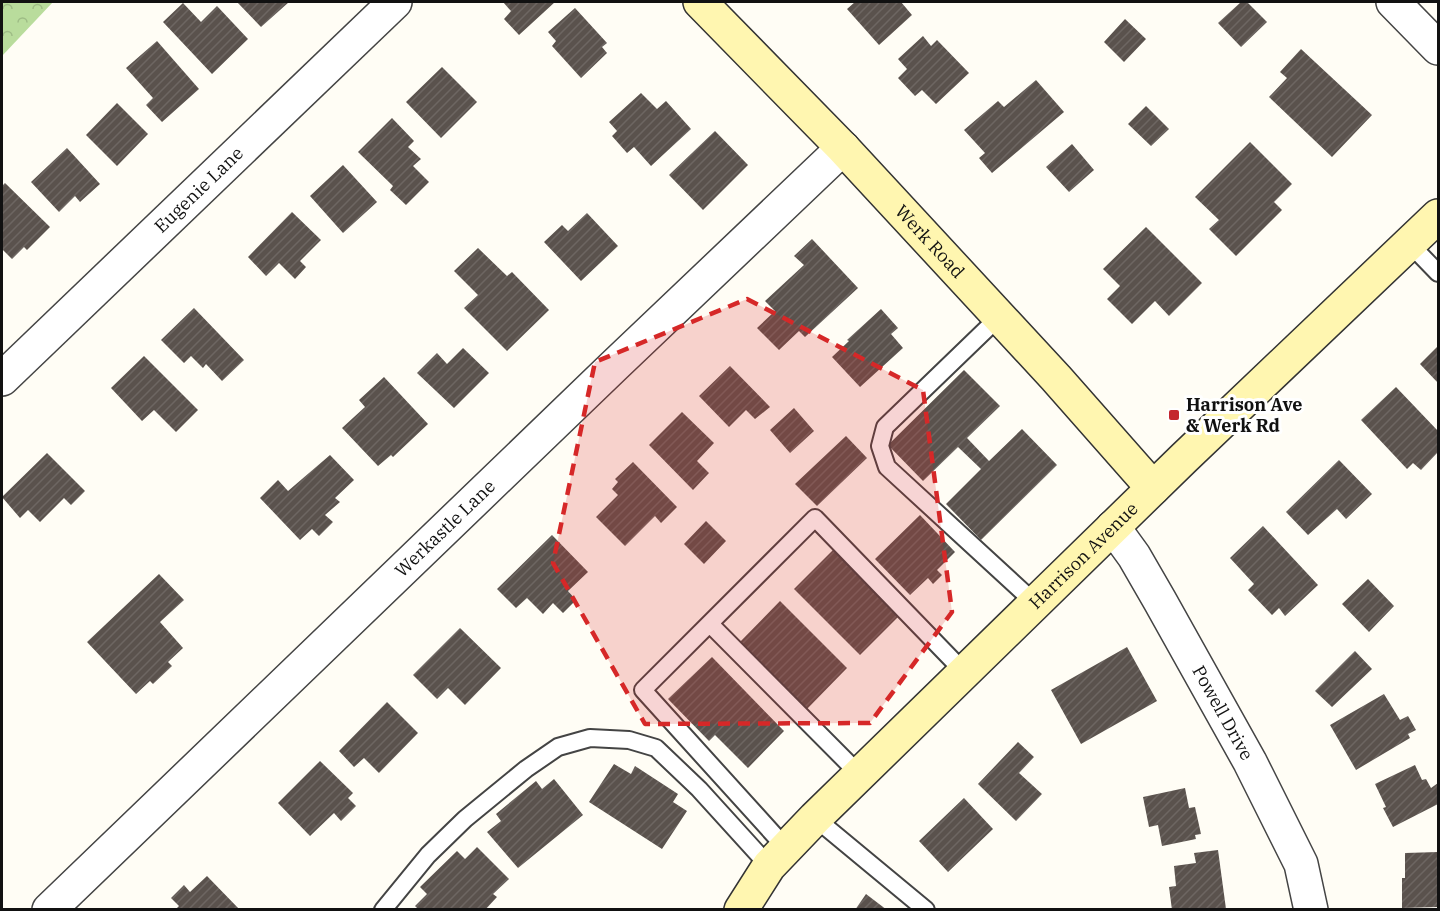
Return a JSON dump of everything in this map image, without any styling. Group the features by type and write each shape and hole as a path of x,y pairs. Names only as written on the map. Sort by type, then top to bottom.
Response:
{"main road":[{"name":"Werk Road","path":"700,2 843,148 1000,316 1153,488"},
{"name":"Harrison Avenue","path":"741,909 777,857 814,818 1153,488 1438,216"}],"street":[{"name":"Eugenie Lane","path":"2,379 395,2"},
{"path":"1393,2 1438,48"},
{"name":"Werkastle Lane","path":"49,909 843,148"},
{"name":"Powell Drive","path":"1113,527 1134,556 1250,762 1301,864 1311,909"}],"lane":[{"path":"1409,243 1438,273"},
{"path":"1000,316 885,427 880,446 887,467 1035,603"},
{"path":"777,857 643,690 816,518 964,672"},
{"path":"710,624 859,774"},
{"path":"383,909 428,855 526,769 558,747 590,738 629,740 656,748 777,857"},
{"path":"814,818 926,909"}],"highlighted area":[{"path":"747,299 923,390 952,612 870,723 645,724 553,563 595,362"}],"green space":[{"path":"2,2 53,2 2,56"}],"building":[{"path":"237,2 289,2 261,27"},
{"path":"503,2 555,2 519,35 504,19 511,11"},
{"path":"855,2 901,2 912,15 879,45 847,9"},
{"path":"1241,2 1247,2 1267,22 1241,47 1218,23"},
{"path":"183,3 201,22 217,6 248,39 212,74 163,22"},
{"path":"575,8 607,43 602,47 607,53 581,78 552,46 556,41 548,32"},
{"path":"1125,19 1146,39 1124,62 1104,42"},
{"path":"923,36 931,46 937,40 969,73 936,104 922,90 915,96 898,78 907,69 898,59"},
{"path":"157,41 199,89 162,122 146,105 153,98 126,68"},
{"path":"1301,49 1372,115 1332,157 1269,97 1287,78 1280,72"},
{"path":"442,67 477,102 441,138 406,102"},
{"path":"1036,80 1064,112 992,173 979,158 985,153 964,130 998,101 1004,107"},
{"path":"641,93 657,109 666,101 691,129 651,166 634,147 627,153 612,136 617,131 609,122"},
{"path":"117,103 148,134 117,166 86,135"},
{"path":"1146,106 1169,129 1151,146 1128,124"},
{"path":"392,118 414,141 408,147 421,159 413,166 429,182 406,205 390,190 393,186 358,152"},
{"path":"715,131 748,165 703,210 669,175"},
{"path":"1250,142 1292,184 1274,202 1282,210 1236,256 1209,229 1219,220 1195,197"},
{"path":"1072,144 1094,170 1069,192 1046,167"},
{"path":"67,148 100,184 80,202 75,196 59,212 31,182"},
{"path":"343,165 377,202 343,233 310,196"},
{"path":"5,183 50,227 27,250 24,247 12,259 2,249 2,186"},
{"path":"292,212 321,240 300,261 306,267 295,279 279,263 266,276 248,257"},
{"path":"587,213 618,246 581,281 544,242 562,225 568,231"},
{"path":"1146,227 1202,283 1169,316 1155,301 1132,324 1107,299 1120,286 1103,269"},
{"path":"812,239 858,288 805,337 799,331 779,350 757,328 775,311 765,301 804,265 794,256"},
{"path":"478,248 507,276 512,272 549,310 507,351 464,308 478,295 454,271"},
{"path":"194,308 244,360 222,381 206,364 203,368 191,356 184,363 161,340"},
{"path":"881,309 898,328 891,334 903,348 860,387 832,357"},
{"path":"1438,346 1438,383 1420,364"},
{"path":"463,348 489,373 454,408 417,373 437,353 447,364"},
{"path":"144,356 198,410 176,432 154,410 142,421 111,388"},
{"path":"730,366 770,407 755,419 746,410 729,427 699,396"},
{"path":"964,370 1000,406 967,438 989,461 1022,429 1057,465 981,540 946,504 981,469 958,447 923,481 888,445"},
{"path":"384,377 428,424 393,457 391,455 378,466 342,428 365,407 359,400"},
{"path":"1396,387 1438,431 1438,452 1421,470 1413,463 1407,469 1361,420"},
{"path":"794,408 814,431 790,453 770,430"},
{"path":"682,412 714,443 697,461 709,473 693,490 649,445"},
{"path":"846,436 867,458 817,506 795,484"},
{"path":"47,453 85,491 71,505 64,498 40,522 28,510 20,518 2,497"},
{"path":"330,455 354,480 335,498 340,502 325,515 333,522 319,536 312,529 300,540 260,498 278,480 288,491"},
{"path":"1339,460 1372,494 1346,519 1337,509 1308,535 1286,512"},
{"path":"633,462 677,507 661,523 655,516 625,546 596,517 618,495 612,489 618,482 615,479"},
{"path":"920,515 955,552 937,570 942,575 933,584 928,578 910,595 875,559"},
{"path":"706,521 726,541 704,564 684,544"},
{"path":"1263,526 1318,585 1285,616 1279,608 1272,615 1248,590 1254,584 1230,558"},
{"path":"552,535 588,572 568,591 576,600 563,613 553,603 543,614 527,598 516,608 497,589"},
{"path":"834,549 900,615 860,655 794,589"},
{"path":"159,574 184,600 160,622 183,648 168,662 172,666 153,684 150,681 136,694 87,642"},
{"path":"1368,579 1394,606 1369,632 1342,604"},
{"path":"780,601 847,668 807,709 739,643"},
{"path":"460,628 501,668 465,705 448,688 437,699 413,675"},
{"path":"1127,647 1157,701 1081,744 1051,690"},
{"path":"1355,651 1372,669 1332,707 1315,691"},
{"path":"712,657 784,731 748,768 715,735 709,741 668,699"},
{"path":"1384,694 1400,720 1408,716 1416,730 1408,734 1410,738 1356,770 1330,725"},
{"path":"387,702 418,733 379,773 364,758 354,767 339,751"},
{"path":"1018,742 1034,757 1019,773 1042,794 1016,821 978,784"},
{"path":"320,761 353,793 348,798 356,806 341,821 334,813 310,836 278,803"},
{"path":"614,764 631,774 635,766 678,794 673,802 687,811 662,849 589,802"},
{"path":"1415,765 1422,780 1426,779 1431,788 1438,783 1438,804 1393,827 1383,808 1386,807 1375,784"},
{"path":"554,779 583,815 518,868 487,832 501,821 496,814 536,781 542,789"},
{"path":"1185,788 1189,808 1195,807 1201,834 1195,835 1196,839 1162,846 1158,825 1149,827 1143,797"},
{"path":"964,798 993,829 948,872 919,841"},
{"path":"477,847 509,879 493,894 497,897 485,910 419,910 415,906 427,894 420,887 457,851 465,859"},
{"path":"1218,850 1226,909 1172,910 1169,887 1176,886 1174,866 1196,863 1194,853"},
{"path":"1438,852 1438,907 1402,908 1405,853"},
{"path":"207,876 240,910 175,910 179,906 171,898 184,885 190,892"},
{"path":"866,894 887,910 855,910"}],"place":[{"name":"Harrison Ave & Werk Rd","path":"1174,415"}]}
